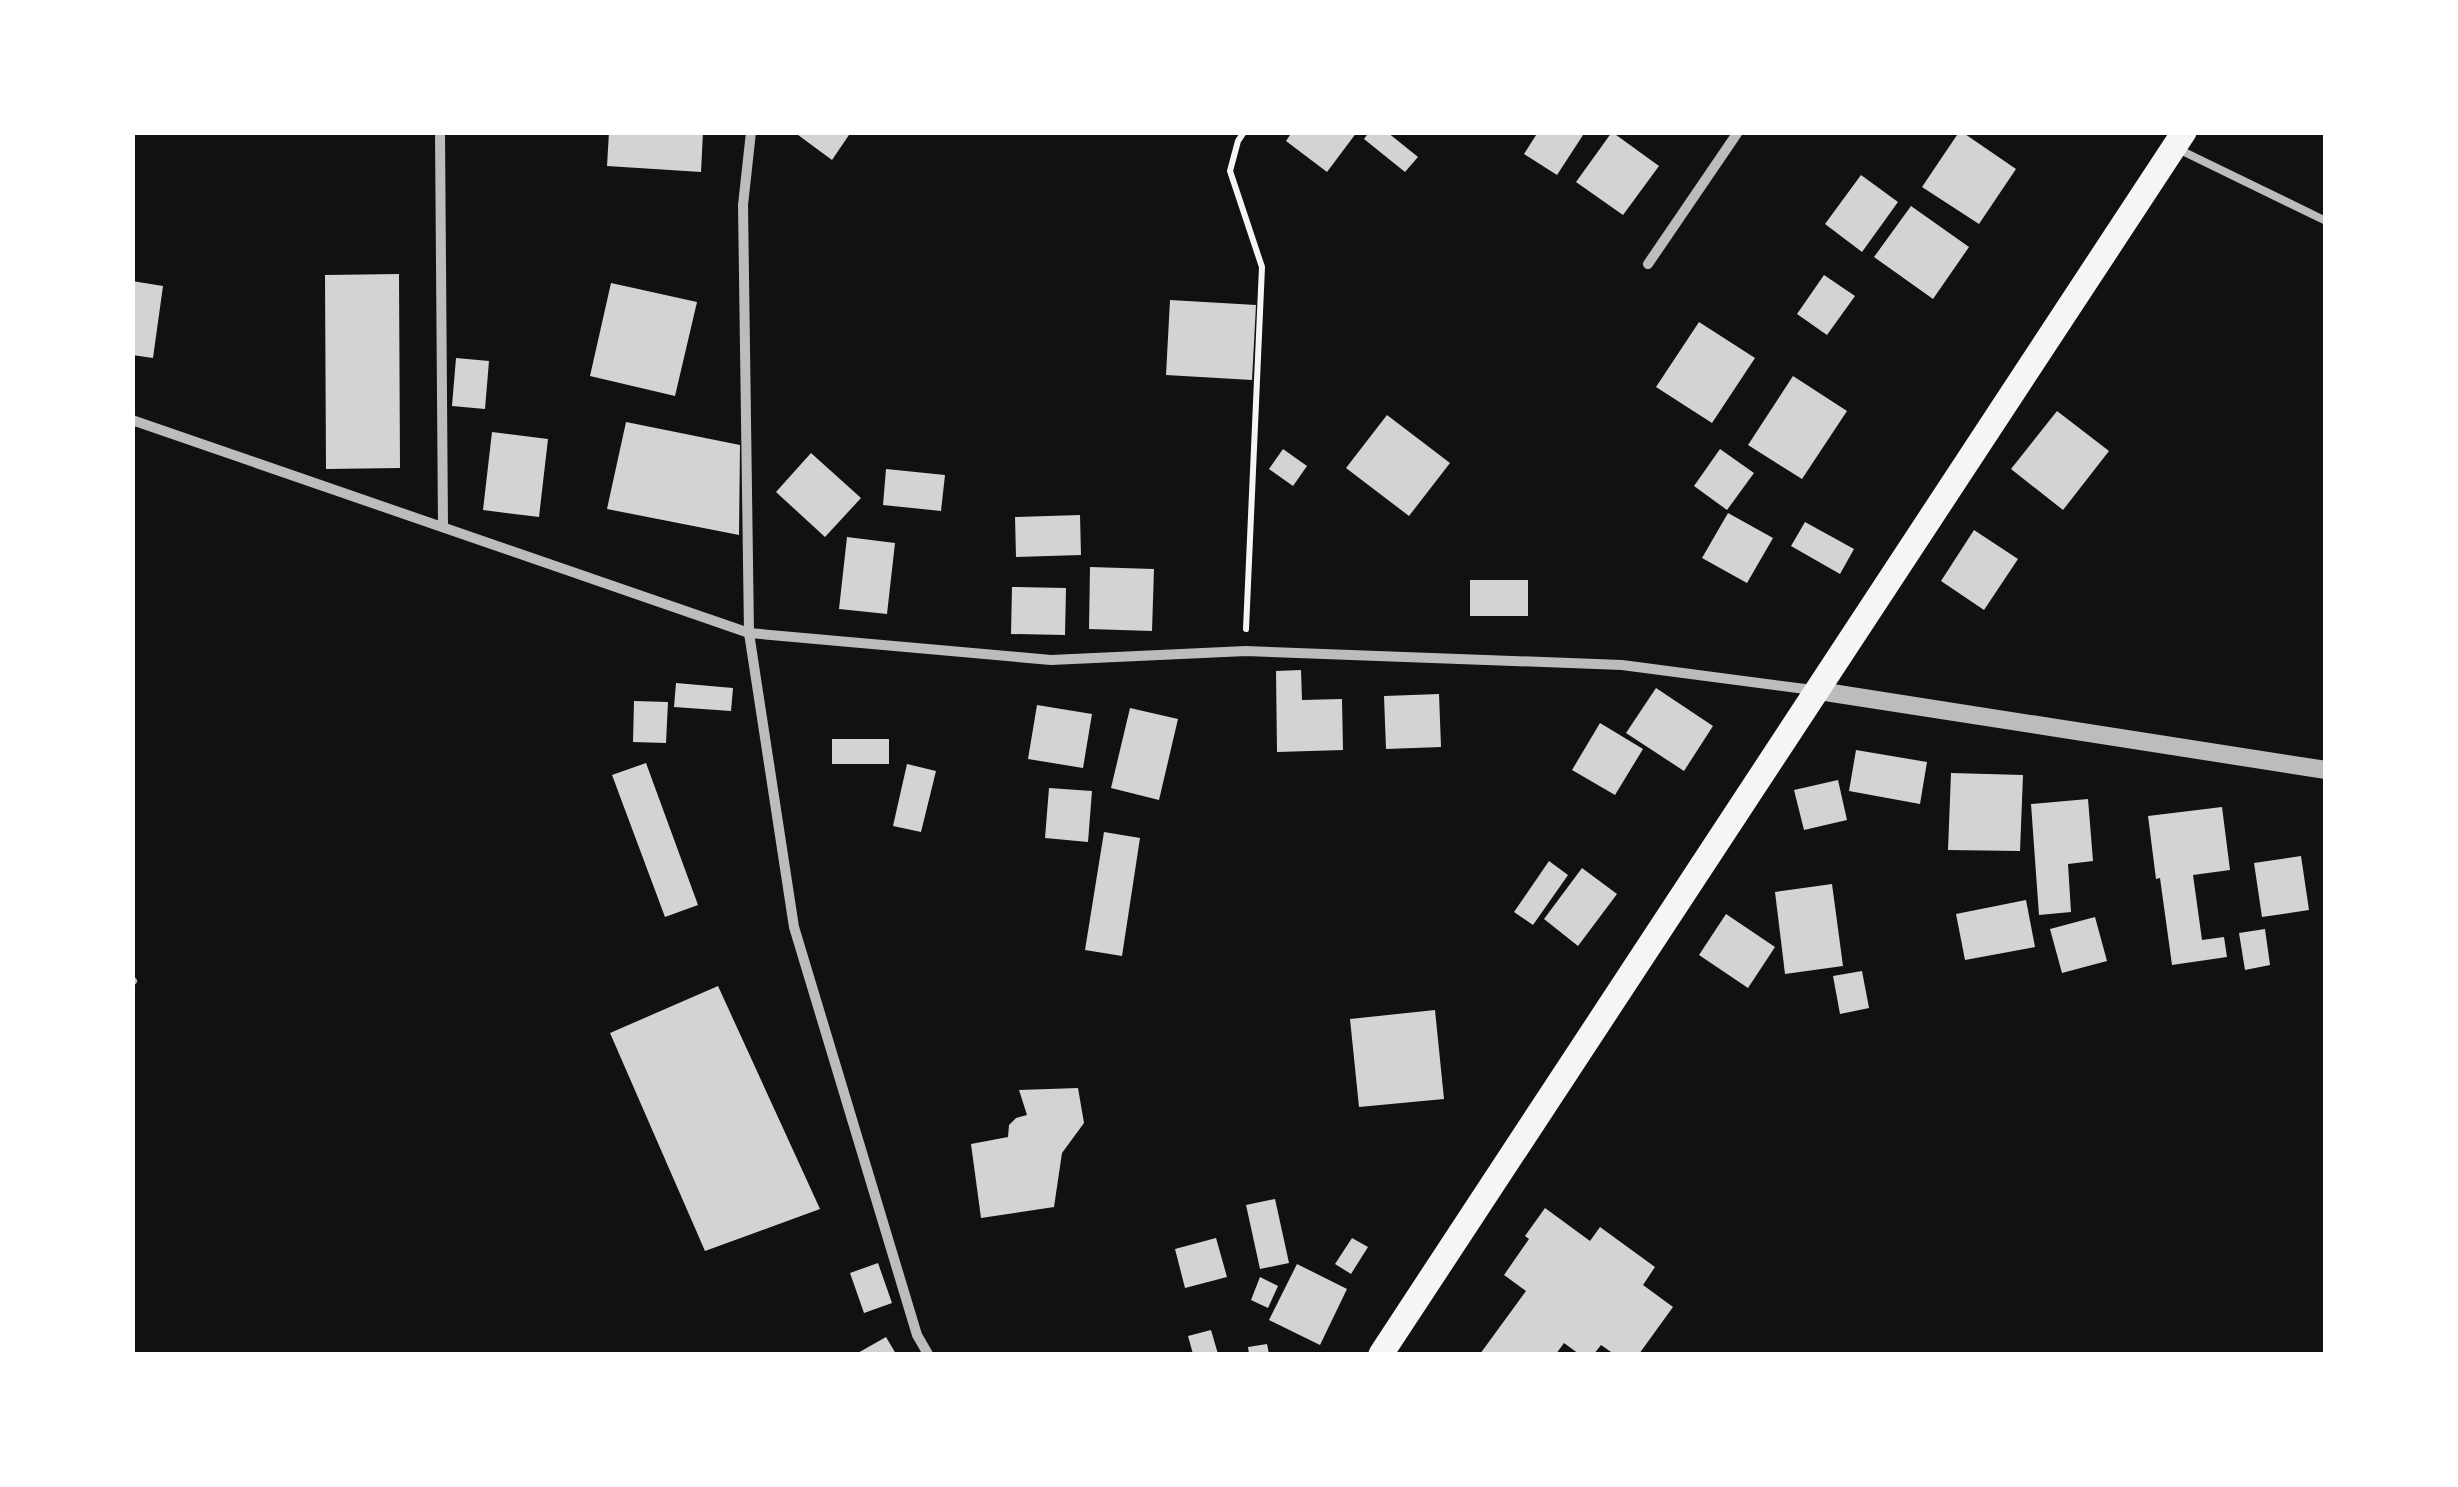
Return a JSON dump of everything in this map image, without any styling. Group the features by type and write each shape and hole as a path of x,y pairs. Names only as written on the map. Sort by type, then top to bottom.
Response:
{"main road":[{"path":"1382,1354 2179,140"}],"street":[{"path":"440,132 443,527"},
{"path":"751,132 742,204 749,633 794,927 917,1336 928,1354"},
{"path":"1648,264 1738,132"},
{"path":"132,420 749,633 1051,660 1246,650 1622,665 1819,691 2326,770"}],"lane":[{"path":"2179,140 2326,221"}],"path":[{"path":"1244,132 1230,172 1262,266 1246,650"}],"building":[{"path":"609,132 703,132 701,172 607,166"},
{"path":"794,132 851,132 832,160"},
{"path":"1292,132 1357,132 1327,172 1286,141"},
{"path":"1369,132 1387,132 1418,157 1405,172 1364,139"},
{"path":"1538,132 1585,132 1557,175 1524,154"},
{"path":"1612,132 1659,166 1623,215 1576,182"},
{"path":"1959,132 2016,169 1979,224 1922,187"},
{"path":"1861,175 1898,202 1862,252 1825,224"},
{"path":"1911,206 1969,247 1933,299 1874,257"},
{"path":"399,274 400,468 326,469 325,275"},
{"path":"1824,275 1855,296 1827,335 1797,314"},
{"path":"132,281 163,286 153,358 132,355"},
{"path":"611,283 697,302 675,396 590,376"},
{"path":"1170,300 1256,305 1252,380 1166,375"},
{"path":"1699,322 1755,358 1712,423 1656,387"},
{"path":"456,358 489,361 485,409 452,406"},
{"path":"1793,376 1847,411 1802,479 1748,445"},
{"path":"2057,411 2109,451 2063,510 2011,469"},
{"path":"1387,415 1450,463 1409,516 1346,468"},
{"path":"626,422 740,445 739,535 607,509"},
{"path":"492,432 548,439 539,517 483,510"},
{"path":"1283,449 1307,466 1293,486 1269,469"},
{"path":"1720,449 1754,473 1727,510 1694,486"},
{"path":"811,453 861,498 825,537 776,492"},
{"path":"886,469 945,475 941,511 883,505"},
{"path":"1728,513 1773,538 1747,583 1702,558"},
{"path":"1080,515 1081,555 1016,557 1015,517"},
{"path":"1805,522 1854,549 1840,574 1791,546"},
{"path":"1974,530 2018,559 1984,610 1941,581"},
{"path":"847,537 895,543 887,614 839,609"},
{"path":"1090,567 1154,569 1152,631 1089,629"},
{"path":"1470,580 1528,580 1528,616 1470,616"},
{"path":"1012,587 1066,588 1065,635 1011,634"},
{"path":"1301,670 1302,700 1342,699 1343,750 1277,752 1276,671"},
{"path":"676,683 733,688 731,711 674,707"},
{"path":"1656,688 1713,726 1684,771 1626,733"},
{"path":"1439,694 1441,747 1386,749 1384,696"},
{"path":"634,701 668,702 666,743 633,742"},
{"path":"1037,705 1092,714 1083,768 1028,759"},
{"path":"1130,708 1178,719 1159,800 1111,788"},
{"path":"1600,723 1643,749 1615,795 1572,770"},
{"path":"832,739 889,739 889,764 832,764"},
{"path":"1856,750 1927,762 1920,804 1849,791"},
{"path":"646,763 698,905 665,917 612,775"},
{"path":"907,764 936,771 921,832 893,826"},
{"path":"1951,773 2023,775 2020,851 1948,850"},
{"path":"1838,780 1847,820 1804,830 1794,790"},
{"path":"1049,788 1092,791 1088,842 1045,838"},
{"path":"2088,799 2093,861 2068,864 2071,912 2039,915 2031,804"},
{"path":"2222,807 2230,870 2193,875 2202,940 2224,937 2227,957 2172,965 2148,816"},
{"path":"1104,832 1140,838 1122,956 1085,950"},
{"path":"2301,856 2309,910 2262,917 2254,863"},
{"path":"1549,861 1568,875 1533,925 1514,912"},
{"path":"1582,868 1617,894 1578,946 1544,919"},
{"path":"1832,884 1843,966 1785,974 1775,892"},
{"path":"2026,900 2035,947 1965,960 1956,914"},
{"path":"1726,914 1775,947 1748,988 1699,955"},
{"path":"2095,917 2107,961 2062,973 2050,929"},
{"path":"2265,929 2270,965 2245,970 2239,933"},
{"path":"1862,971 1869,1008 1840,1014 1833,976"},
{"path":"718,986 820,1209 705,1251 610,1033"},
{"path":"1435,1010 1444,1099 1359,1107 1350,1019"},
{"path":"1078,1088 1084,1123 1062,1153 1054,1207 981,1218 971,1144 1008,1137 1009,1125 1027,1115 1019,1090"},
{"path":"1275,1199 1289,1263 1260,1269 1246,1205"},
{"path":"1545,1208 1590,1241 1600,1227 1655,1267 1643,1285 1673,1307 1639,1354 1614,1354 1601,1345 1594,1354 1579,1354 1564,1343 1556,1354 1480,1354 1526,1291 1504,1275"},
{"path":"1216,1238 1227,1277 1185,1288 1175,1249"},
{"path":"1352,1238 1368,1247 1351,1274 1335,1264"},
{"path":"878,1263 892,1303 864,1313 850,1273"},
{"path":"1297,1264 1347,1289 1320,1345 1269,1320"},
{"path":"1260,1277 1278,1286 1268,1308 1251,1300"},
{"path":"1211,1330 1218,1354 1193,1354 1188,1336"},
{"path":"886,1337 896,1354 856,1354"},
{"path":"1267,1344 1269,1354 1249,1354 1248,1347"}]}
